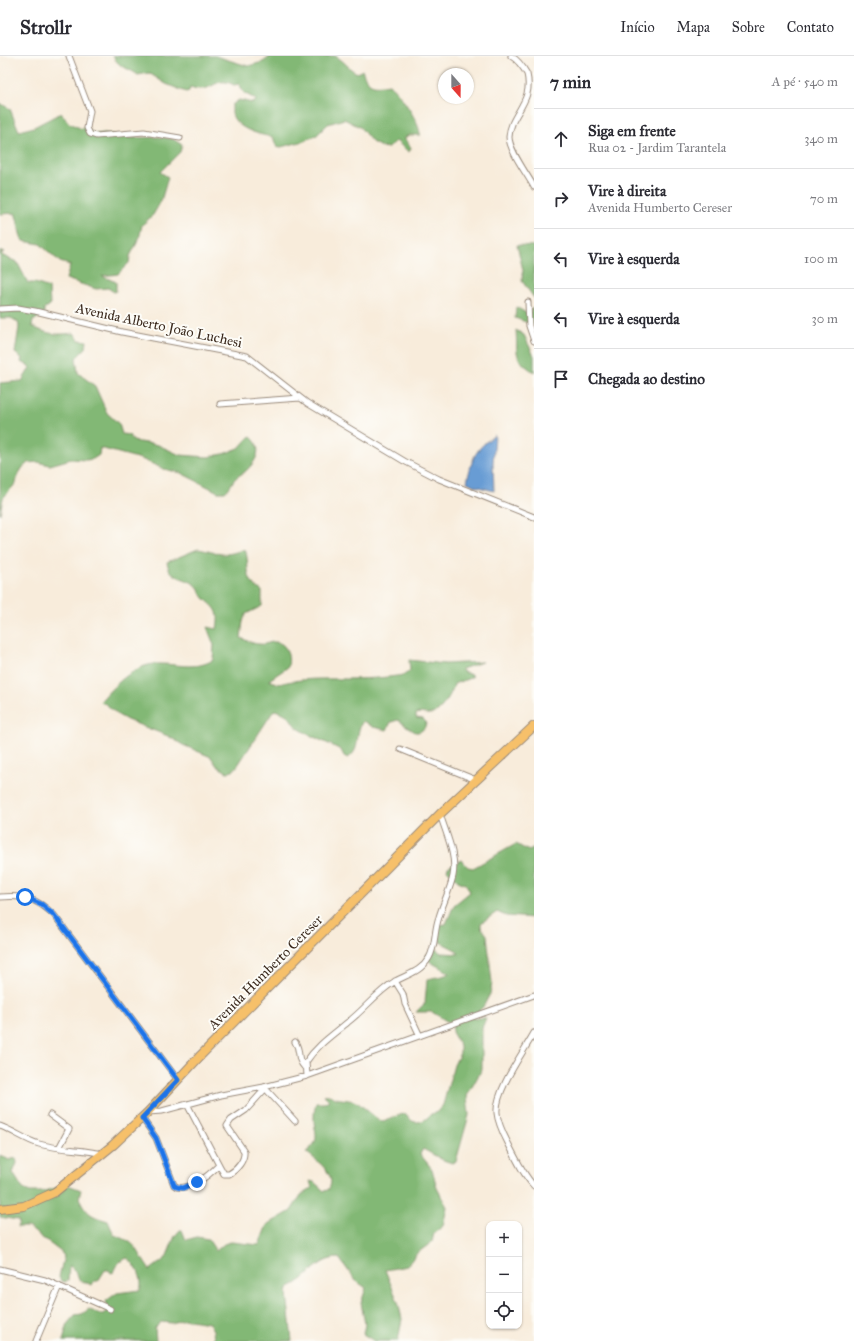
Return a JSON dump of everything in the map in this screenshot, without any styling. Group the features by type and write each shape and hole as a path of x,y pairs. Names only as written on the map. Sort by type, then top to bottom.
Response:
{"main road":[{"name":"Avenida Humberto Cereser","path":"0,1209 24,1206 44,1197 72,1179 103,1154 145,1115 440,814 534,726"}],"street":[{"path":"69,56 90,111 87,128 90,134 96,136 144,132 180,138"},
{"path":"511,56 524,69 529,81 530,94"},
{"path":"534,87 511,129 509,138 514,152 534,187"},
{"path":"528,302 529,326 534,341"},
{"name":"Avenida Alberto João Luchesi","path":"0,309 18,308 35,311 122,332 240,353 253,360 300,398 422,471 533,516"},
{"path":"220,404 300,398"},
{"path":"533,516 534,509"},
{"path":"400,749 476,780"},
{"path":"305,1068 309,1057 331,1034 349,1022 395,981 407,977 418,970 429,958 434,946 438,917 451,884 453,861 440,814"},
{"path":"0,897 25,897 41,904 54,915 178,1080"},
{"path":"395,981 403,994 405,1004 420,1036"},
{"path":"219,1165 197,1182 183,1188 177,1187 145,1115 221,1095 264,1088 307,1076 534,995"},
{"path":"534,1034 496,1105 497,1118 505,1137 524,1172 534,1186"},
{"path":"295,1042 298,1047 299,1061 305,1068 307,1076"},
{"path":"264,1088 295,1122"},
{"path":"186,1104 224,1174 229,1174 241,1162 244,1156 244,1151 227,1126 231,1120 246,1110 264,1088"},
{"path":"159,1100 165,1106 170,1108"},
{"path":"50,1115 69,1129 59,1148"},
{"path":"0,1126 19,1136 59,1148 103,1154"},
{"path":"0,1269 21,1273 59,1286 110,1309"},
{"path":"36,1341 59,1286"}],"green space":[{"path":"113,56 215,56 248,66 263,62 271,56 335,56 355,72 358,73 362,70 366,79 371,84 389,84 413,115 420,135 409,135 404,138 411,148 409,152 396,141 388,148 381,147 372,142 360,127 344,119 328,124 317,135 304,141 277,148 273,137 249,130 238,124 234,119 232,114 232,105 239,100 253,103 256,101 244,93 239,84 234,85 220,82 209,87 199,89 190,87 189,91 186,92 166,84 149,73 138,75 118,63"},
{"path":"0,103 10,109 19,131 34,127 61,113 69,123 82,129 86,126 89,131 95,134 105,133 131,138 159,137 173,139 182,145 180,152 160,172 168,177 161,201 153,215 142,225 139,239 130,256 129,263 118,274 102,276 116,282 116,291 114,292 108,288 96,289 66,279 70,265 60,262 40,244 23,241 15,213 0,214"},
{"path":"517,245 534,246 534,298 522,281 523,270"},
{"path":"0,250 5,252 1,253 3,256 17,262 28,283 35,283 49,288 50,305 44,309 44,314 33,321 32,326 53,334 74,333 79,340 87,341 86,348 76,358 78,373 95,386 107,413 119,424 122,434 129,435 133,441 158,445 180,455 208,457 223,454 239,448 250,436 257,444 258,449 258,453 251,466 236,478 225,492 218,492 181,473 164,469 141,459 100,448 99,455 93,459 71,459 50,465 38,462 28,463 23,467 18,475 16,483 3,498 0,514 0,383 22,381 30,368 28,365 21,362 22,358 15,353 19,327 18,322 11,318 0,318"},
{"path":"516,307 528,314 534,307 534,325 515,318"},
{"path":"516,330 524,335 534,356 534,372 519,359"},
{"path":"198,549 226,554 245,549 249,577 252,582 262,591 262,606 246,614 243,621 241,638 257,644 277,642 284,646 288,654 288,667 269,680 279,684 303,680 367,679 404,675 410,671 409,660 445,664 482,662 462,669 462,671 473,676 469,679 454,684 446,701 439,710 432,714 416,714 416,718 423,719 426,722 424,728 420,732 415,732 398,720 391,722 387,730 373,727 363,721 360,726 357,746 348,758 344,756 341,750 301,730 294,725 286,714 274,710 238,765 233,771 227,772 217,766 211,757 183,745 168,736 127,720 118,715 106,704 100,702 124,678 139,668 147,665 162,664 192,666 213,660 214,645 207,627 217,629 217,611 204,598 197,586 171,572 167,562"},
{"path":"516,844 529,851 534,848 534,918 506,916 497,912 481,923 481,927 487,935 492,983 490,994 483,1007 472,1018 486,1018 482,1028 482,1069 467,1096 469,1115 456,1161 452,1163 443,1160 423,1149 420,1154 432,1169 437,1188 447,1207 443,1226 434,1233 432,1242 416,1254 407,1266 385,1270 398,1302 402,1319 398,1341 374,1341 363,1334 365,1324 361,1303 366,1288 355,1280 339,1258 331,1259 318,1265 302,1280 289,1287 287,1293 292,1341 214,1341 213,1330 209,1323 184,1319 172,1323 161,1322 155,1328 156,1341 63,1341 68,1323 75,1315 82,1314 89,1309 98,1314 104,1314 109,1310 106,1301 117,1293 140,1290 140,1277 136,1268 127,1258 119,1262 114,1272 111,1273 109,1270 105,1270 98,1281 94,1281 92,1285 79,1280 77,1273 69,1265 68,1280 66,1282 61,1281 59,1277 64,1256 61,1252 28,1227 17,1227 19,1223 18,1220 0,1217 0,1155 9,1160 16,1158 17,1163 13,1173 23,1189 30,1192 41,1192 68,1185 81,1190 79,1198 87,1211 97,1218 108,1221 114,1235 129,1241 150,1270 166,1258 175,1236 180,1230 182,1230 186,1240 197,1237 208,1239 216,1251 224,1244 231,1242 259,1245 267,1225 291,1211 301,1195 312,1188 310,1181 314,1182 324,1191 328,1190 331,1184 329,1173 306,1152 311,1148 316,1140 314,1116 316,1103 324,1103 329,1100 324,1095 358,1103 383,1122 405,1113 412,1121 420,1122 425,1120 431,1114 436,1113 443,1105 454,1065 460,1053 460,1046 452,1032 453,1025 432,1012 416,1012 425,1003 427,980 444,976 449,973 430,962 426,957 427,954 435,949 441,953 459,954 456,950 440,942 437,932 438,925 446,924 454,905 470,892 466,884 458,881 447,870 448,867 461,860 468,867 473,868"}],"water":[{"path":"495,435 493,463 494,491 475,486 467,482 475,455 488,440"}],"route":[{"path":"25,897 41,904 54,915 178,1080 142,1118 156,1138 174,1185 179,1188 183,1188 197,1182"}]}
